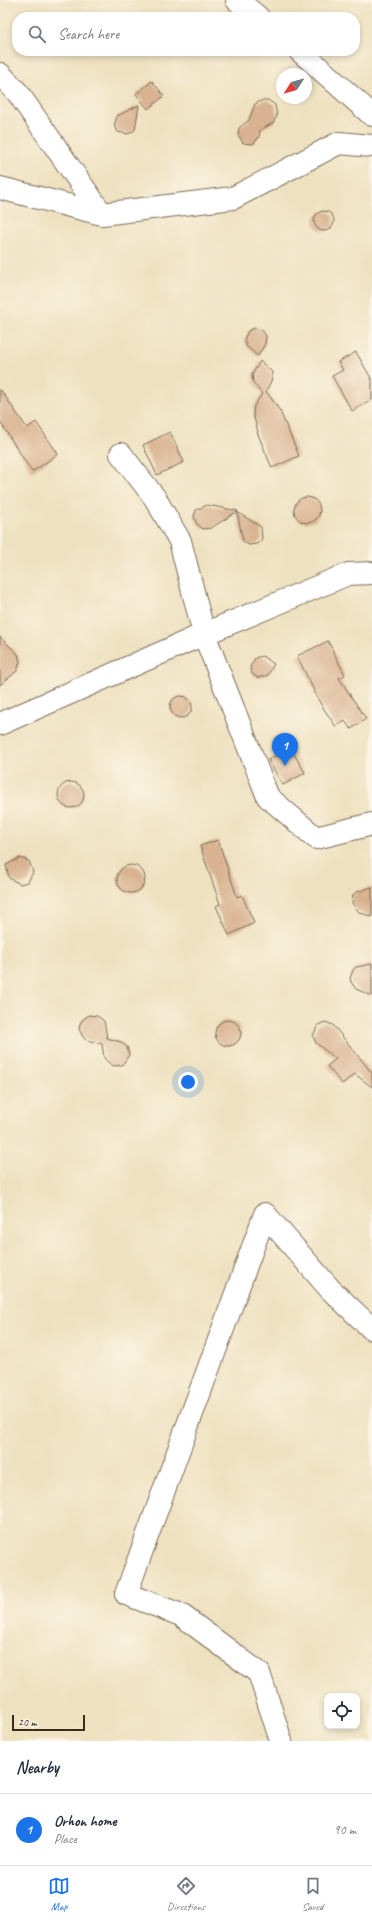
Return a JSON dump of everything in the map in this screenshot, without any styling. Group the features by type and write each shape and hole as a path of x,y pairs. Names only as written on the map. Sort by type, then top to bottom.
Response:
{"street":[{"path":"237,0 252,12"},
{"path":"306,56 372,115"},
{"path":"0,74 18,93 102,214"},
{"path":"0,188 102,214 232,198 338,143 372,146"},
{"path":"121,454 155,498 180,541 204,634 268,797 316,838 372,824"},
{"path":"0,724 204,634 348,574 372,573"},
{"path":"281,1741 259,1674 181,1615 126,1594 265,1214 330,1289 372,1329"}],"building":[{"path":"152,81 164,96 148,109 136,94"},
{"path":"263,100 268,100 275,105 277,116 273,123 260,130 259,137 254,143 243,143 238,134 239,128 249,120 255,104"},
{"path":"139,105 135,130 128,134 118,132 114,126 117,116"},
{"path":"324,211 331,214 334,221 331,228 324,231 317,228 314,221 317,214"},
{"path":"254,328 262,330 266,336 265,344 258,356 247,347 244,340 248,331"},
{"path":"356,352 372,380 372,400 352,411 332,376 343,370 338,362"},
{"path":"260,361 272,372 272,379 266,391 280,411 299,456 272,468 257,432 253,414 254,406 262,394 253,382 252,375"},
{"path":"0,389 27,428 36,422 58,454 32,472 0,422"},
{"path":"170,432 184,462 157,475 143,445"},
{"path":"307,497 316,501 320,510 316,519 307,523 298,519 294,510 298,501"},
{"path":"207,505 238,511 211,528 203,529 197,524 194,517 196,510"},
{"path":"237,512 261,527 262,539 257,544 249,545 243,541"},
{"path":"0,637 18,654 20,662 17,671 0,685"},
{"path":"328,641 345,675 339,678 366,719 351,729 345,721 336,727 320,703 297,656"},
{"path":"262,656 274,664 268,675 258,678 252,674 250,667 255,658"},
{"path":"181,696 189,699 192,707 189,715 181,718 173,715 170,707 173,699"},
{"path":"290,747 305,773 283,785 268,760"},
{"path":"71,782 80,786 84,795 80,804 71,808 62,804 58,795 62,786"},
{"path":"218,840 237,897 242,895 254,923 229,935 216,906 220,904 200,846"},
{"path":"20,858 29,861 33,872 28,882 20,884 9,878 6,865"},
{"path":"131,865 141,869 145,879 141,889 131,893 121,889 117,879 121,869"},
{"path":"372,887 372,917 359,912 352,903 353,895 356,892"},
{"path":"372,964 372,996 356,989 350,978 356,967"},
{"path":"89,1015 97,1016 104,1021 107,1038 121,1042 127,1047 129,1055 122,1065 114,1066 110,1064 104,1058 102,1044 86,1040 83,1037 79,1029 80,1024 82,1020"},
{"path":"228,1020 237,1024 241,1033 237,1042 228,1046 219,1042 215,1033 219,1024"},
{"path":"325,1022 333,1025 372,1073 372,1087 355,1074 342,1084 327,1066 336,1059 316,1043 313,1036 318,1025"}],"place":[{"name":"Orhon home","path":"285,766"}]}
